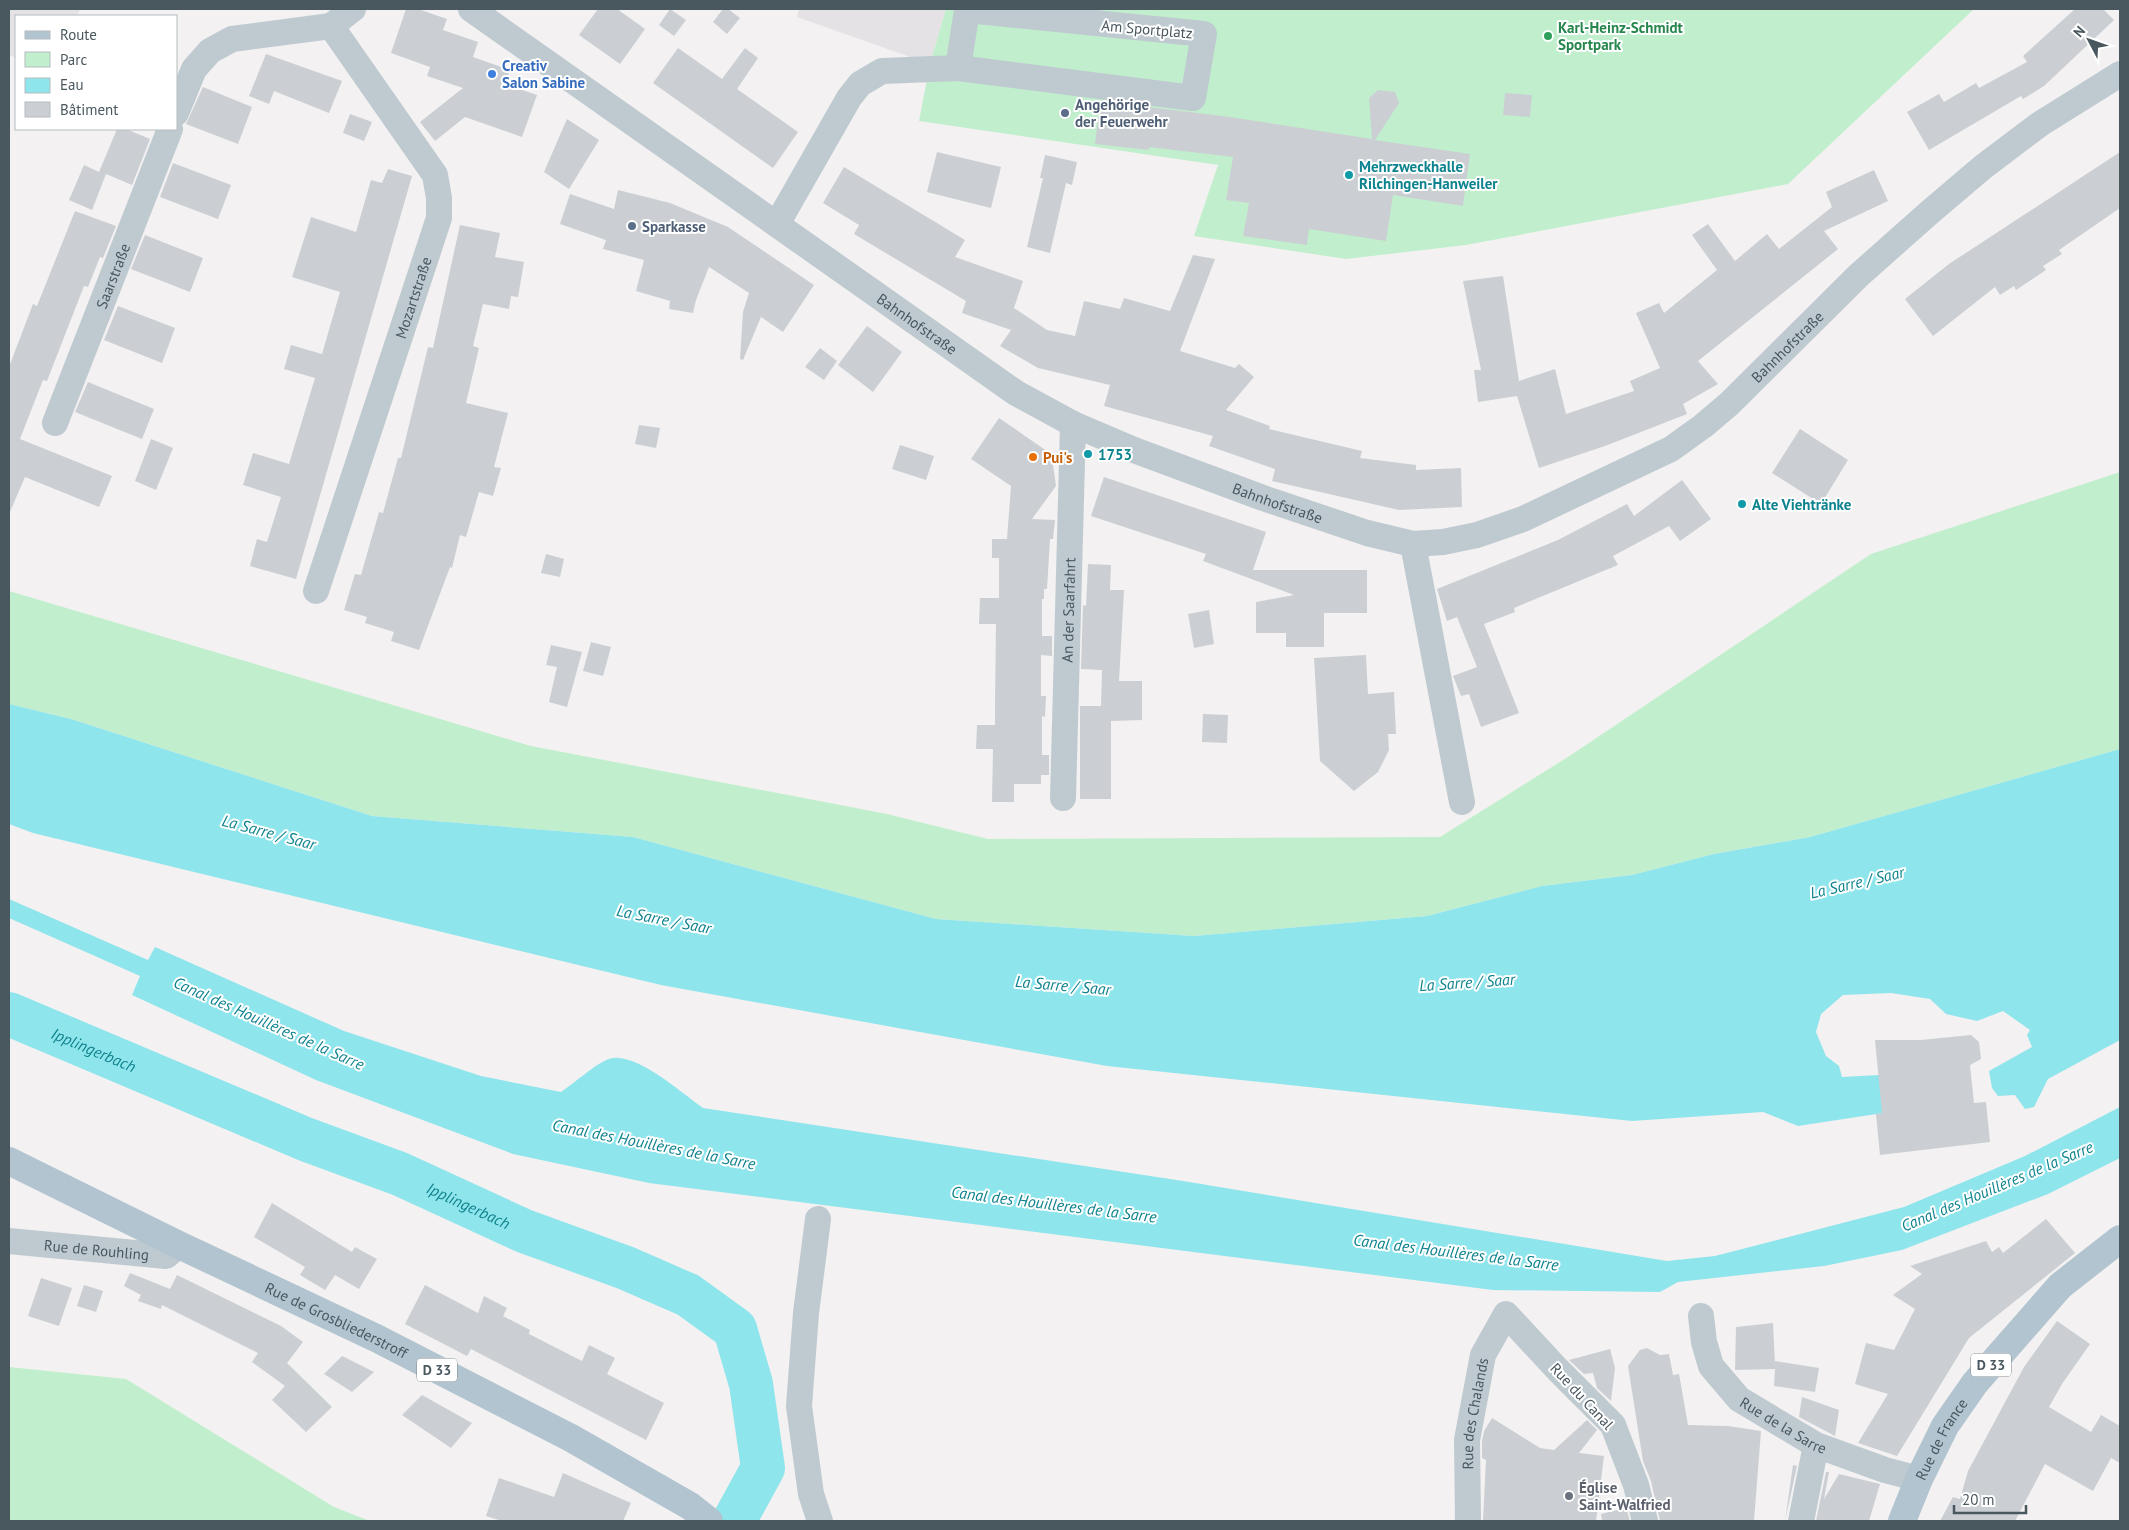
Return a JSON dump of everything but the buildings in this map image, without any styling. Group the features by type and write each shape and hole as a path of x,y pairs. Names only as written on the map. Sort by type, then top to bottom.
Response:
{"main road":[{"name":"Rue de Grosbliederstroff","path":"9,1161 178,1245 376,1338 571,1438 699,1514"},
{"name":"Rue de France","path":"1902,1521 1919,1479 1945,1426 1975,1383 2060,1286 2120,1239"}],"street":[{"path":"178,108 194,69 210,51 232,39 331,26 353,9"},
{"name":"Bahnhofstraße","path":"471,9 1016,393 1073,424 1263,498 1367,533 1413,544 1443,542 1477,535 1523,519 1671,449 1729,404 1859,275 1983,167 2040,124 2120,74"},
{"name":"Am Sportplatz","path":"777,224 849,98 860,84 882,71 958,68 1193,98 1204,34 967,10 958,68"},
{"name":"Mozartstraße","path":"316,591 439,218 440,198 435,175 331,26"},
{"name":"Saarstraße","path":"55,423 170,130"},
{"name":"An der Saarfahrt","path":"1063,798 1073,424"},
{"path":"1413,544 1462,802"},
{"path":"818,1219 806,1314 798,1406 811,1494 820,1521"},
{"name":"Rue de Rouhling","path":"9,1241 166,1256 178,1245"},
{"name":"Rue des Chalands","path":"1468,1521 1467,1440 1483,1355 1506,1314"},
{"name":"Rue du Canal","path":"1506,1314 1613,1425 1636,1485 1645,1521"},
{"name":"Rue de la Sarre","path":"1701,1316 1704,1342 1711,1366 1738,1399 1816,1446 1885,1470 1919,1479"},
{"path":"1801,1521 1816,1446"}],"shaded area":[{"path":"9,9 80,9 77,15 15,15 15,58 9,55"},
{"path":"799,9 946,9 930,64 797,17"}],"green space":[{"path":"946,9 1974,9 1788,184 1466,245 1346,259 1194,236 1218,165 919,121 930,64"},
{"path":"2120,472 2120,749 1810,837 1714,854 1632,875 1542,886 1427,916 1194,936 936,919 633,837 372,816 71,719 9,704 9,591 531,746 887,814 988,839 1440,837 1571,755 1871,554"},
{"path":"9,1367 126,1379 334,1507 370,1521 9,1521"}],"water":[{"name":"La Sarre / Saar","path":"9,704 71,719 372,816 633,837 936,919 1194,936 1427,916 1542,886 1632,875 1714,854 1810,837 2120,749 2120,1040 2048,1079 2034,1107 2025,1109 2015,1095 1998,1096 1992,1088 1989,1071 2032,1047 2027,1035 2030,1030 2003,1011 1977,1021 1946,1014 1930,999 1891,993 1843,995 1821,1014 1816,1032 1826,1056 1839,1066 1842,1077 1879,1075 1883,1113 1798,1126 1763,1112 1632,1121 1107,1066 661,985 33,833 9,824"},
{"name":"Canal des Houillères de la Sarre","path":"9,899 148,960 155,947 344,1031 481,1076 561,1092 604,1061 619,1058 631,1061 658,1075 703,1108 1183,1181 1667,1261 1715,1256 1904,1207 2025,1156 2120,1107 2120,1158 2048,1194 1902,1250 1824,1266 1678,1282 1660,1292 1493,1290 649,1183 513,1154 316,1080 132,995 140,976 9,918"}],"waterway":[{"name":"Ipplingerbach","path":"9,1014 305,1139 400,1174 524,1231 626,1268 688,1295 735,1329 751,1384 763,1468 734,1521"}],"place":[{"name":"Karl-Heinz-Schmidt Sportpark","path":"1548,36"},
{"name":"Creativ Salon Sabine","path":"492,74"},
{"name":"Angehörige der Feuerwehr","path":"1065,113"},
{"name":"Mehrzweckhalle Rilchingen-Hanweiler","path":"1349,175"},
{"name":"Sparkasse","path":"632,226"},
{"name":"1753","path":"1088,454"},
{"name":"Pui's","path":"1033,457"},
{"name":"Alte Viehtränke","path":"1742,504"},
{"name":"Église Saint-Walfried","path":"1569,1496"}]}
